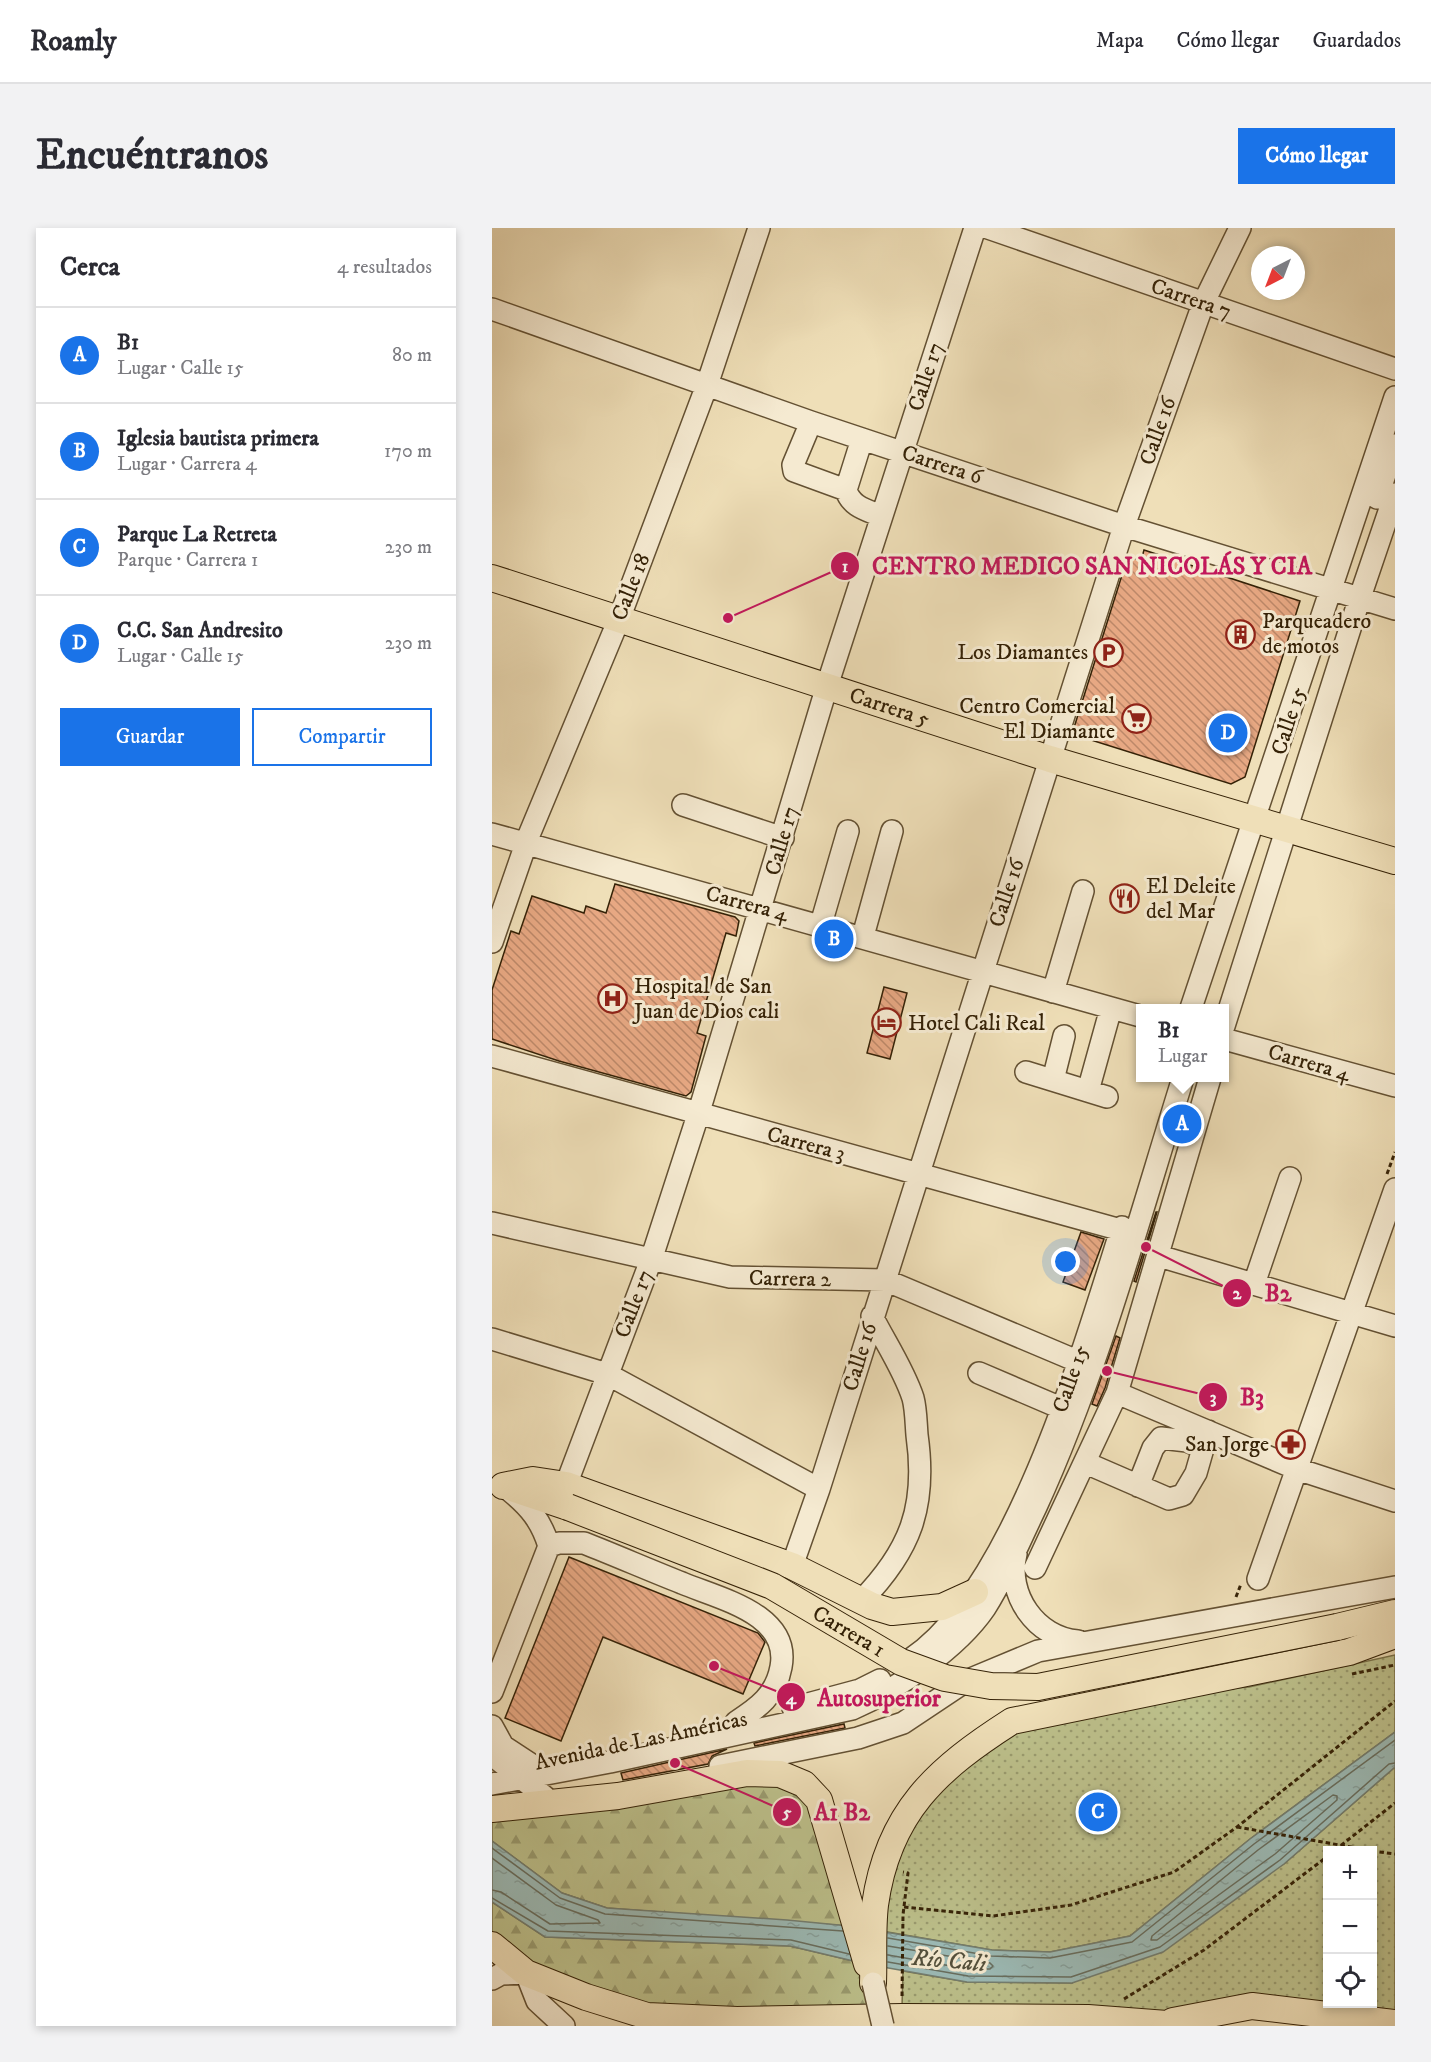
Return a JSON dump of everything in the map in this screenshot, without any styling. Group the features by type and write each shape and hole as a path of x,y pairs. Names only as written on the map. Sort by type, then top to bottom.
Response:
{"main road":[{"name":"Carrera 5","path":"492,578 1050,759 1395,861"},
{"name":"Carrera 1","path":"497,1484 567,1496 772,1586 901,1662 945,1678 991,1686 1038,1688 1395,1613"},
{"path":"567,1496 792,1566 861,1601 892,1612 942,1607 975,1592"},
{"path":"873,1983 875,1906 890,1848 916,1800 934,1778 980,1742 1012,1721 1349,1652 1395,1635"},
{"name":"Avenida de Las Américas","path":"494,1799 618,1796 747,1773 780,1774 804,1784 819,1800 848,1906 873,1983"},
{"path":"493,1947 530,1983 586,1997 646,2021 880,2022 1088,2018 1193,2026"},
{"path":"1158,2025 1252,2006 1395,2023"},
{"path":"841,2026 880,2022"}],"street":[{"name":"Calle 18","path":"492,942 526,843 619,619 707,384 759,228"},
{"name":"Calle 17","path":"567,1496 607,1374 651,1260 698,1115 762,909 827,686 975,228"},
{"name":"Carrera 7","path":"988,228 1395,369"},
{"name":"Calle 16","path":"792,1566 819,1489 981,971 1124,526 1203,304 1240,228"},
{"name":"Carrera 6","path":"492,309 862,439 1124,526 1395,609"},
{"name":"Calle 15","path":"1193,1004 1270,824 1345,594 1395,398"},
{"path":"811,422 793,465 794,471 846,490"},
{"path":"862,439 846,490 851,501 881,516"},
{"path":"1345,594 1395,445"},
{"name":"Calle 15","path":"1229,1004 1270,824 1345,594 1395,494"},
{"path":"683,805 783,838"},
{"path":"1206,1004 1270,824"},
{"path":"820,924 848,831"},
{"path":"863,936 892,831"},
{"name":"Carrera 4","path":"492,834 863,936 1136,1015"},
{"path":"1053,992 1083,891"},
{"path":"1026,1072 1098,1094 1111,1008"},
{"path":"1053,1080 1064,1036"},
{"name":"Carrera 4","path":"1229,1040 1395,1086"},
{"name":"Carrera 3","path":"492,1056 698,1115 1121,1230"},
{"name":"Calle 15","path":"920,1653 975,1592 1007,1533 1047,1447 1121,1230 1167,1082"},
{"path":"514,1769 598,1764 852,1709 882,1695 944,1650 977,1617 984,1609 1020,1541 1061,1453 1093,1367 1181,1082"},
{"name":"Calle 15","path":"1035,1568 1117,1393 1209,1082"},
{"path":"1254,1284 1290,1178"},
{"path":"1258,1579 1395,1189"},
{"name":"Carrera 2","path":"492,1223 730,1278 885,1280 1077,1361"},
{"path":"1159,1256 1395,1326"},
{"path":"861,1601 894,1563 908,1539 916,1518 921,1465 913,1399 872,1316"},
{"path":"492,1339 607,1374 819,1489"},
{"path":"979,1373 1061,1408"},
{"path":"1117,1393 1205,1439 1395,1501"},
{"path":"1138,1486 1154,1448 1161,1438 1187,1441 1205,1439"},
{"path":"1086,1463 1169,1499 1183,1495 1196,1473 1205,1439"},
{"path":"492,1692 549,1546 537,1516 528,1505 497,1484"},
{"path":"1020,1541 1014,1562 1015,1583 1028,1611 1050,1633 1070,1640 1091,1642"},
{"path":"549,1546 565,1542 584,1543 740,1607 767,1624 782,1645 780,1673 770,1696 760,1707 736,1722"},
{"path":"494,1799 545,1797 617,1787 858,1738 903,1723 966,1681 1038,1651 1395,1587"},
{"name":"Avenida de Las Américas","path":"514,1769 736,1722 860,1690 877,1682 920,1653"},
{"path":"492,1726 514,1769"},
{"path":"492,1746 545,1797"},
{"path":"494,1799 514,1769"},
{"path":"492,1978 501,1974 530,1983 537,2001 564,2026"},
{"path":"873,1983 880,2022"}],"path":[{"path":"1235,1599 1245,1598"},
{"path":"1351,1674 1395,1665"},
{"path":"904,1907 993,1916 1071,1905 1174,1872 1238,1827 1395,1701"},
{"path":"1340,1846 1395,1803"},
{"path":"1238,1827 1328,1846"},
{"path":"1377,1852 1395,1854"},
{"path":"1116,2003 1204,1950 1323,1860"},
{"path":"900,1872 908,1873 903,1915 902,2002"}],"green space":[{"path":"1395,1655 1395,1732 1250,1839 1130,1936 1050,1952 992,1950 876,1930 890,1848 979,1742 1137,1695 1249,1687"},
{"path":"1395,1767 1395,2023 1252,2006 1158,2023 902,2007 903,1971 967,1982 1072,1983 1284,1864"},
{"path":"747,1773 804,1784 849,1926 607,1908 562,1893 492,1841 492,1809"},
{"path":"492,1902 545,1937 790,1946 866,1964 877,2019 647,2016 492,1945"}],"water":[{"name":"Río Cali","path":"1395,1732 1395,1767 1284,1864 1163,1952 1072,1983 967,1982 866,1964 790,1946 545,1937 492,1902 492,1841 562,1893 607,1908 849,1926 992,1950 1050,1952 1130,1936 1250,1839"}],"building":[{"path":"1144,550 1300,601 1245,777 1231,784 1072,734 1128,556 1141,561"},
{"name":"Hospital de San Juan de Dios cali","path":"615,884 735,917 739,921 736,936 726,933 697,1033 706,1036 691,1092 686,1096 559,1061 492,1039 492,990 511,931 519,934 532,896 584,913 586,906 606,913"},
{"name":"Hotel Cali Real","path":"884,987 907,993 890,1059 867,1053"},
{"path":"1157,1212 1136,1282 1134,1281"},
{"path":"1081,1232 1104,1239 1085,1290 1063,1282"},
{"path":"1116,1336 1120,1338 1105,1388 1097,1406 1092,1404"},
{"path":"569,1557 758,1633 765,1642 743,1694 603,1637 561,1741 505,1718"},
{"path":"844,1724 845,1728 755,1746 754,1743"},
{"path":"727,1749 712,1756 708,1764 623,1780 621,1773"}],"place":[{"name":"CENTRO MEDICO SAN NICOLÁS Y CIA","path":"728,618"},
{"name":"Parqueadero de motos","path":"1241,634"},
{"name":"Los Diamantes","path":"1109,652"},
{"name":"Centro Comercial El Diamante","path":"1136,719"},
{"name":"C.C. San Andresito","path":"1228,733"},
{"name":"El Deleite del Mar","path":"1125,899"},
{"name":"Iglesia bautista primera","path":"834,939"},
{"name":"Hospital de San Juan de Dios cali","path":"613,999"},
{"name":"Hotel Cali Real","path":"887,1023"},
{"name":"B1","path":"1182,1124"},
{"name":"B2","path":"1146,1247"},
{"name":"B3","path":"1107,1371"},
{"name":"San Jorge","path":"1290,1444"},
{"name":"Autosuperior","path":"714,1666"},
{"name":"A1 B2","path":"675,1763"},
{"name":"Parque La Retreta","path":"1098,1812"}]}
